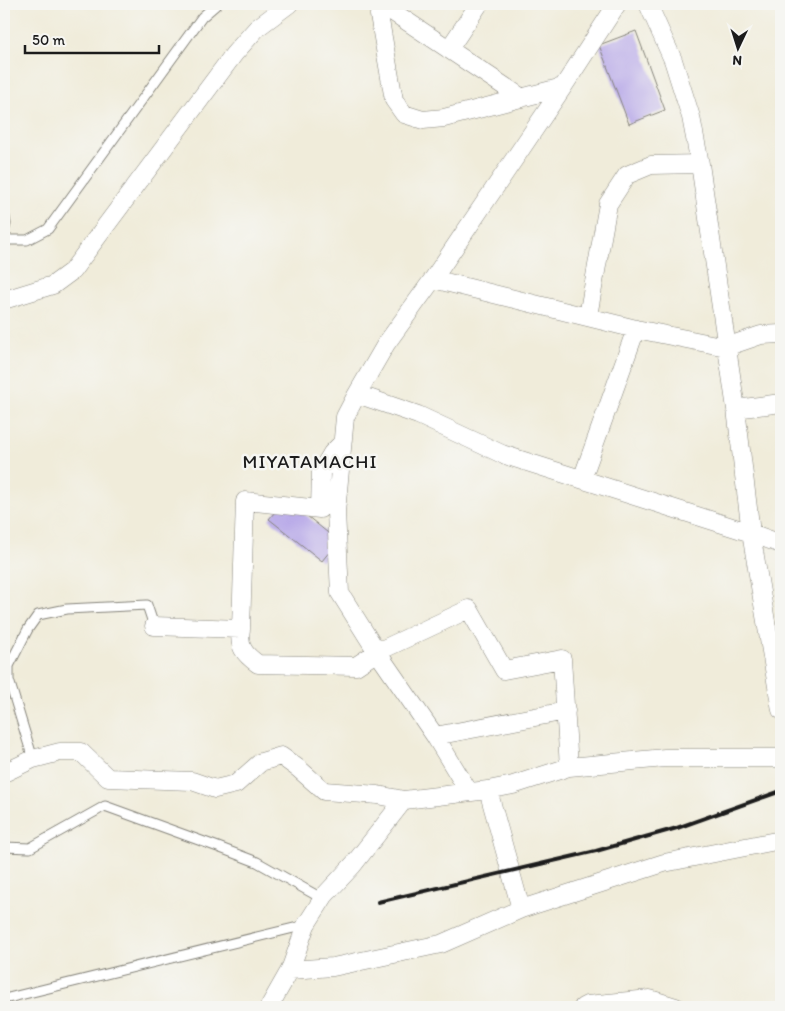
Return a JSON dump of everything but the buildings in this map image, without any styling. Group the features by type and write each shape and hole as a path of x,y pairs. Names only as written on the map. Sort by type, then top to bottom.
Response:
{"street":[{"path":"4,300 54,284 72,271 234,54 257,28 289,4"},
{"path":"522,98 381,4 379,15 394,100 404,114 423,120 444,118 522,98 563,87"},
{"path":"449,49 479,4"},
{"path":"469,792 435,736 377,652 340,593 336,512 345,417 386,344 433,279 617,4"},
{"path":"648,4 673,60 691,117 700,164 736,409 751,533 781,710"},
{"path":"588,316 608,204 627,175 651,166 700,164"},
{"path":"433,279 636,329 726,347 761,335 781,334"},
{"path":"582,479 636,329"},
{"path":"357,394 418,415 502,454 781,544"},
{"path":"736,409 781,403"},
{"path":"342,443 332,453 321,472 320,509 245,501 240,640 246,656 258,664 356,666 377,652 469,609 504,670 562,659 569,767"},
{"path":"154,626 241,629"},
{"path":"435,736 566,711"},
{"path":"4,773 33,760 60,752 81,752 108,778 192,781 215,789 236,784 261,762 281,756 324,791 378,795 404,800 488,790 513,785 569,767 665,758 781,758"},
{"path":"488,790 521,909"},
{"path":"269,1007 290,970 306,925 323,899 353,865 404,800"},
{"path":"290,970 333,967 441,944 521,909 664,863 781,840"},
{"path":"583,1007 587,1005 650,999 676,1007"}],"lane":[{"path":"4,240 27,240 48,229 202,18 217,4"},
{"path":"4,212 6,224 4,232"},
{"path":"33,760 9,680 10,666 28,630 38,615 67,609 147,604 154,626"},
{"path":"4,847 30,848 105,806 257,862 323,899"},
{"path":"4,999 306,925"}],"railway":[{"path":"378,902 596,851 677,828 781,791"}],"district":[{"name":"MIYATAMACHI","path":"310,461"}]}
